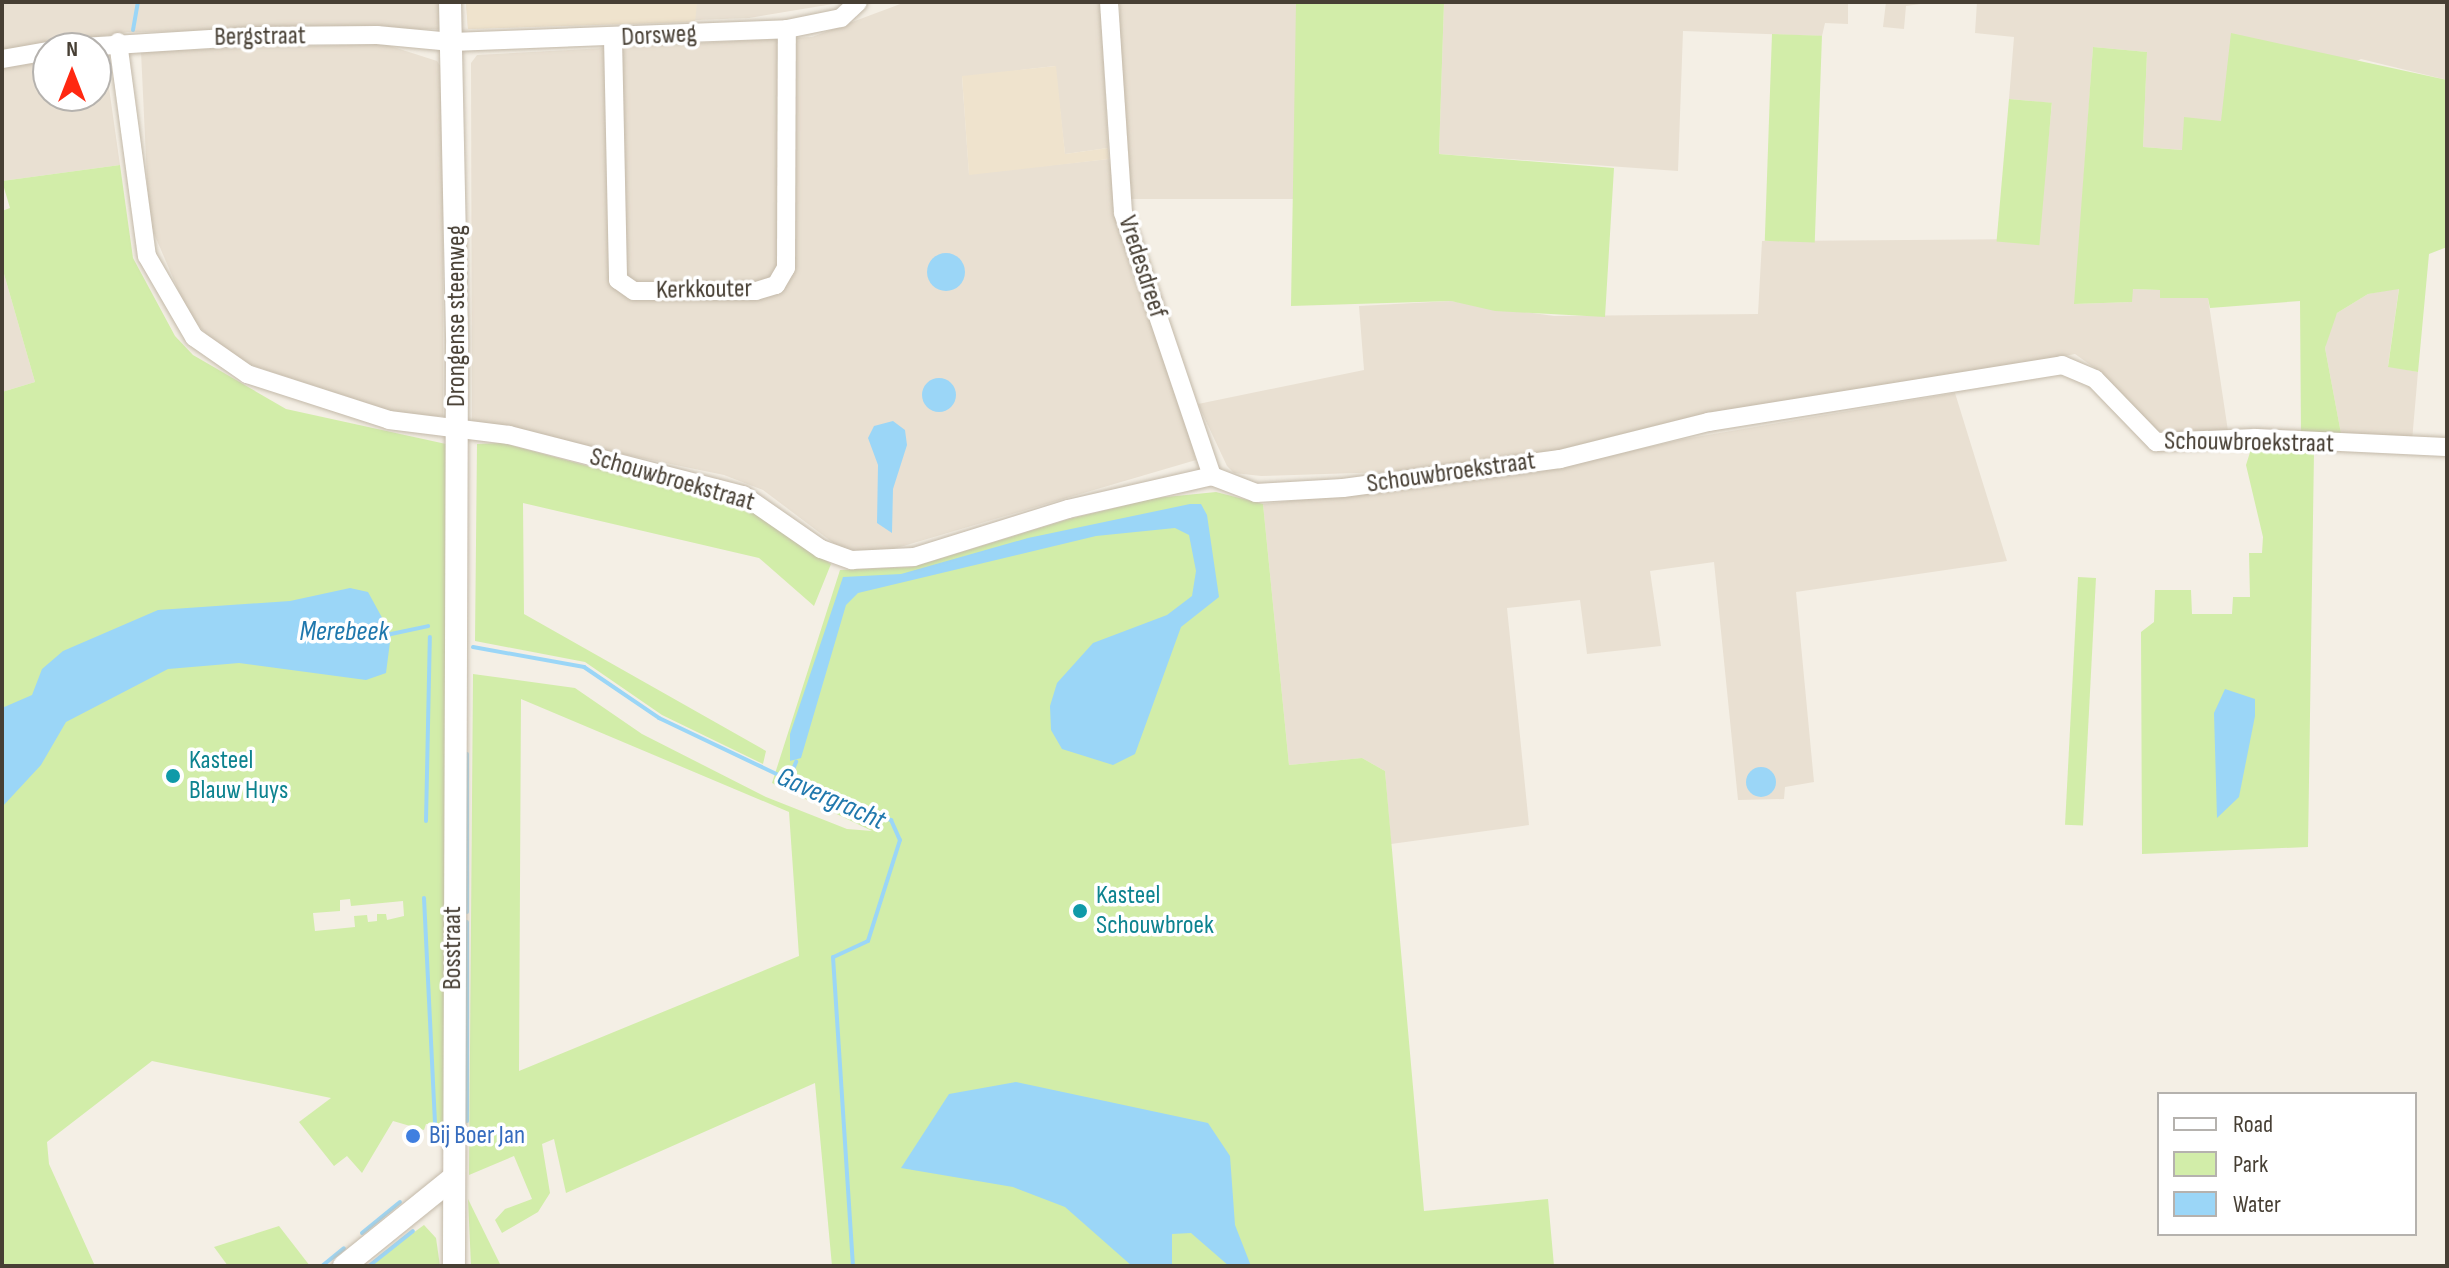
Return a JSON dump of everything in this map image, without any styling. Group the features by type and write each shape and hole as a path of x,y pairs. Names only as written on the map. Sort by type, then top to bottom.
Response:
{"street":[{"name":"Drongense steenweg","path":"450,2 457,431 454,630"},
{"name":"Dorsweg","path":"452,42 787,29 841,18 858,2"},
{"name":"Vredesdreef","path":"1109,2 1123,213 1212,476"},
{"name":"Kerkkouter","path":"613,38 618,280 634,291 756,291 776,285 786,268 787,29"},
{"name":"Bergstraat","path":"112,43 377,35 452,42"},
{"name":"Schouwbroekstraat","path":"118,42 142,240 194,337 226,364 277,386 389,420 457,431 509,435 743,495 821,549 852,560 914,557 1068,509 1212,476 1256,493 1343,488 1560,459 1698,424 2062,365 2095,379 2156,442 2255,438 2447,447"},
{"path":"2,59 32,54"},
{"name":"Bosstraat","path":"454,630 454,1266"},
{"path":"344,1266 453,1178"}],"shaded area":[{"path":"2,2 440,2 442,29 112,35 112,32 32,32 32,47 2,52"},
{"path":"466,2 845,2 749,18 468,29"},
{"path":"466,2 697,2 695,22 468,29"},
{"path":"1101,2 1108,148 1065,154 1055,66 962,77 969,174 1109,159 1131,272 1180,399 1196,460 883,552 857,553 836,545 763,490 724,475 472,423 471,63 477,55 812,37 903,3"},
{"path":"1120,2 1296,2 1296,199 1120,199"},
{"path":"1444,2 1848,2 1848,24 1825,23 1822,36 1683,31 1678,171 1439,154"},
{"path":"1886,2 1935,2 1906,6 1904,29 1883,27"},
{"path":"1977,2 2447,2 2447,80 2361,59 2221,121 2183,150 2143,147 2147,52 2093,47 2075,304 2132,302 2132,289 2160,290 2160,298 2208,298 2228,431 2154,431 2099,371 2075,354 1539,455 1419,471 1261,476 1234,473 1227,466 1198,404 1364,370 1359,306 1451,301 1554,316 1758,314 1762,241 2038,239 2052,103 2009,99 2014,37 1975,33"},
{"path":"384,44 437,61 443,70 443,416 409,417 227,357 189,315 149,222 141,51"},
{"path":"32,63 32,112 112,112 112,109 120,165 2,181 2,68"},
{"path":"1056,66 1065,154 1108,148 1109,159 969,175 962,76"},
{"path":"2,267 35,382 2,392"},
{"path":"2399,288 2388,366 2418,372 2412,441 2342,439 2325,348 2330,326 2337,313 2368,294"},
{"path":"1955,393 2007,561 1796,592 1814,782 1785,787 1784,799 1738,800 1714,562 1650,571 1661,646 1587,654 1580,600 1507,608 1529,825 1391,844 1385,771 1362,758 1289,765 1263,504 1539,472 1684,439"}],"green space":[{"path":"1296,2 1444,2 1439,154 1614,168 1605,317 1495,311 1451,301 1291,306"},
{"path":"2231,33 2447,80 2447,247 2429,254 2418,372 2388,367 2399,289 2368,294 2337,313 2325,348 2342,439 2301,435 2300,301 2210,308 2208,298 2160,298 2160,290 2133,289 2132,302 2074,304 2093,47 2147,52 2143,147 2182,150 2184,117 2221,121"},
{"path":"1772,34 1822,36 1815,243 1765,241"},
{"path":"2009,99 2052,103 2039,245 1997,241"},
{"path":"120,165 133,258 175,336 193,355 286,409 446,444 444,1125 426,1124 424,1130 393,1121 362,1173 347,1156 334,1166 299,1122 331,1098 152,1061 47,1142 49,1164 95,1266 2,1266 2,392 35,382 2,267 2,211 10,208 2,181","holes":["350,899 351,906 403,901 404,916 387,920 386,914 377,914 377,921 368,922 367,915 354,916 355,927 315,931 313,913 340,911 340,900"]},
{"path":"502,443 751,510 831,564 814,606 759,558 523,503 524,614 766,751 763,764 662,715 585,662 475,641 477,444"},
{"path":"2252,446 2314,452 2308,847 2142,854 2141,632 2154,622 2155,590 2191,590 2192,614 2232,614 2233,597 2250,597 2249,553 2262,553 2263,537 2246,465"},
{"path":"1216,492 1263,504 1289,765 1362,758 1385,771 1424,1211 1548,1199 1554,1266 832,1266 815,1083 566,1193 554,1139 542,1144 550,1193 538,1212 502,1233 495,1220 505,1209 532,1199 514,1156 469,1175 473,674 575,688 642,734 766,797 847,829 872,831 772,783 840,570 913,567 1069,519 1156,498","holes":["521,699 789,812 799,956 519,1071"]},
{"path":"2078,577 2096,578 2083,826 2065,825"},
{"path":"468,1199 501,1266 471,1266"},
{"path":"424,1225 436,1238 440,1266 368,1266"},
{"path":"279,1226 310,1266 228,1266 214,1247"}],"water":[{"path":"946,253 959,259 965,272 959,285 946,291 933,285 927,272 933,259"},
{"path":"939,378 951,383 956,395 951,407 939,412 927,407 922,395 927,383"},
{"path":"893,421 905,430 907,445 893,489 892,533 877,523 878,465 868,438 874,426"},
{"path":"1201,504 1207,515 1219,597 1181,627 1135,754 1113,765 1062,749 1051,730 1050,706 1057,683 1093,643 1167,615 1192,596 1196,571 1189,535 1175,528 1096,536 858,593 846,605 801,758 790,761 790,734 843,577 901,574 1028,538"},
{"name":"Merebeek","path":"350,588 368,592 391,634 386,673 366,680 239,663 168,669 66,722 41,765 2,807 2,708 32,695 42,669 63,651 158,610 290,601"},
{"path":"2225,689 2255,699 2255,716 2239,797 2217,818 2214,713"},
{"path":"1761,767 1772,771 1776,782 1772,793 1761,797 1750,793 1746,782 1750,771"},
{"path":"1016,1082 1208,1123 1230,1156 1235,1225 1251,1266 1229,1266 1191,1233 1172,1234 1172,1266 1132,1266 1065,1207 1013,1187 901,1168 949,1094"}],"waterway":[{"path":"133,30 138,2"},
{"name":"Gavergracht","path":"391,634 428,626"},
{"path":"426,821 430,637"},
{"name":"Gavergracht","path":"473,647 584,667 659,718 837,803 891,820 900,840 868,941 833,957 853,1266"},
{"path":"467,754 467,912"},
{"path":"788,781 796,762"},
{"path":"424,898 435,1123"},
{"path":"467,922 467,1121"},
{"path":"362,1233 400,1202"},
{"path":"369,1266 413,1231"},
{"path":"322,1266 344,1248"}],"place":[{"name":"Kasteel Blauw Huys","path":"173,776"},
{"name":"Kasteel Schouwbroek","path":"1080,911"},
{"name":"Bij Boer Jan","path":"413,1136"}]}
